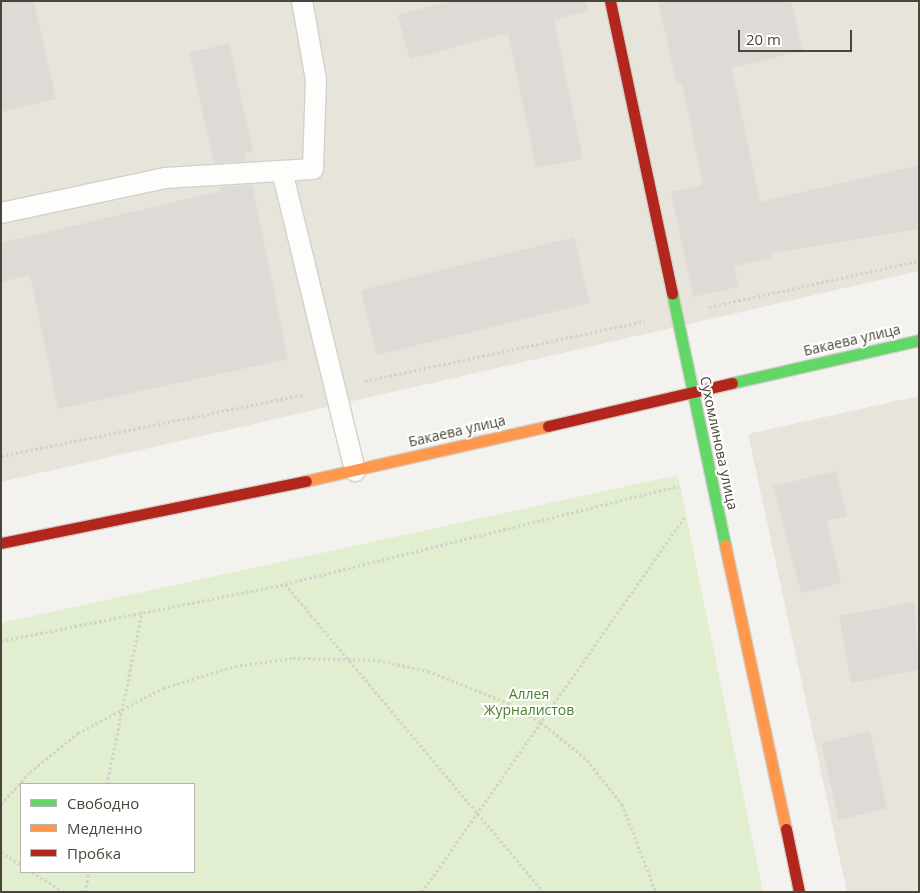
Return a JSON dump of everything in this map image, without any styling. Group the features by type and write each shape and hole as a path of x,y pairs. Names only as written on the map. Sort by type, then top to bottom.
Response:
{"main road":[{"name":"Сухомлинова улица","path":"610,1 799,892"},
{"name":"Бакаева улица","path":"1,542 355,471 919,340"}],"lane":[{"path":"1,213 165,178 313,170 316,80 302,1"},
{"path":"282,171 337,387 355,471"}],"path":[{"path":"1,456 337,387 919,261"},
{"path":"1,641 285,584 711,478"},
{"path":"422,892 711,478"},
{"path":"285,584 543,892"},
{"path":"107,783 142,612"},
{"path":"20,783 36,766 78,733 123,708 164,688 235,666 346,656 428,670 508,703 541,722 587,760 622,804 656,892"},
{"path":"1,804 20,783"},
{"path":"1,852 20,864"},
{"path":"34,873 64,892"},
{"path":"85,892 89,873"}],"shaded area":[{"path":"1,1 919,1 919,271 1,482"},
{"path":"919,396 919,892 847,892 748,434"}],"green space":[{"name":"Аллея Журналистов","path":"678,475 763,892 1,892 1,623"}],"building":[{"path":"1,1 34,1 56,99 1,112"},
{"path":"451,1 586,1 588,11 554,20 583,159 536,168 508,33 410,59 397,15"},
{"path":"658,1 791,1 803,51 732,68 760,202 919,165 919,229 771,253 772,258 734,266 739,287 693,297 671,192 703,185 682,83 677,84"},
{"path":"229,44 253,152 244,154 246,161 214,163 189,52"},
{"path":"252,185 288,359 58,409 30,275 1,282 1,243 220,191 219,187"},
{"path":"574,237 590,303 377,355 361,290"},
{"path":"836,471 847,516 827,521 841,583 801,593 773,486"},
{"path":"914,602 919,670 851,683 839,616"},
{"path":"870,731 887,808 839,820 821,743"}],"traffic: fast":[{"path":"672,293 725,545"},
{"path":"732,383 919,340"}],"traffic: slow":[{"path":"306,481 548,426"},
{"path":"725,545 786,829"}],"traffic: jam":[{"path":"610,1 672,293"},
{"path":"548,426 732,383"},
{"path":"1,543 306,481"},
{"path":"786,829 799,892"}]}
